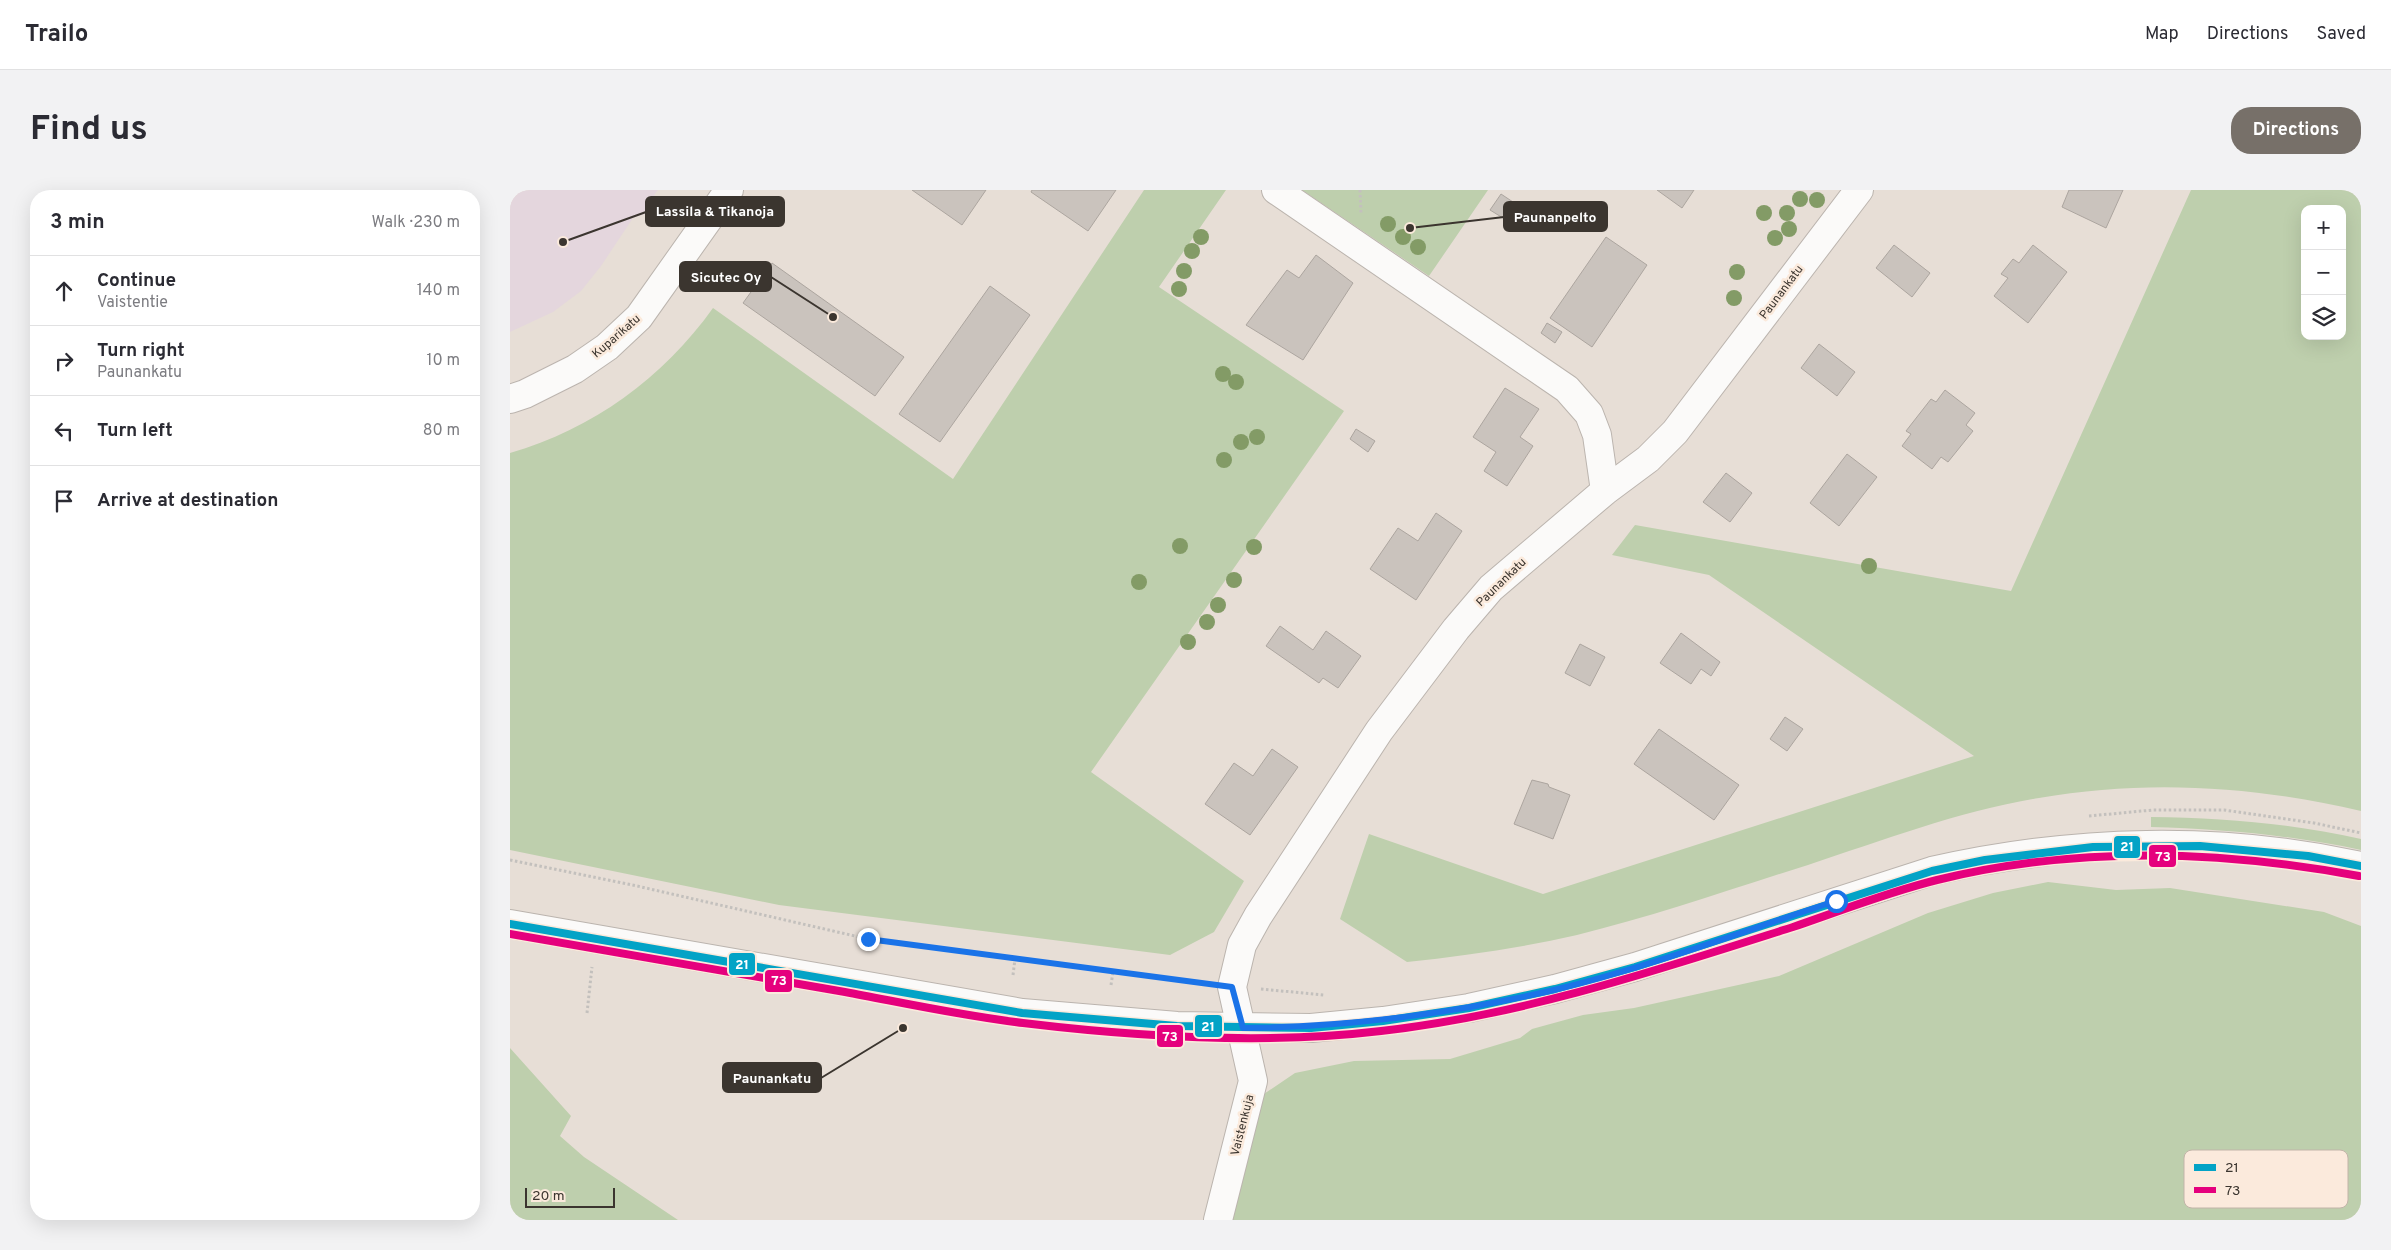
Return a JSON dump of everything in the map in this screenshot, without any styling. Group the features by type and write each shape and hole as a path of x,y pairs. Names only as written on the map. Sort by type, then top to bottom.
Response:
{"street":[{"name":"Kuparikatu","path":"510,399 525,394 575,369 607,347 640,317 729,190"},
{"path":"1276,190 1567,389 1589,414 1598,435 1606,491"},
{"name":"Paunankatu","path":"1243,1028 1232,987 1242,946 1258,916 1379,731 1456,629 1491,588 1606,491 1648,459 1675,432 1859,190"},
{"path":"510,924 1022,1013 1177,1026 1311,1028 1383,1021 1469,1008 1555,989 1635,966 1932,871 1974,861 2044,851 2124,845 2203,844 2318,856 2361,866"},
{"name":"Vaistenkuja","path":"1218,1220 1253,1081 1243,1028"}],"path":[{"path":"2085,816 2153,810 2224,810 2314,823 2361,833"},
{"path":"510,860 637,886 868,939 1232,987 1330,996"},
{"path":"587,1013 596,939"},
{"path":"1013,975 1015,959"},
{"path":"1111,985 1113,972"}],"shaded area":[{"path":"510,190 658,190 654,195 658,198 647,213 633,218 601,266 581,291 553,312 510,332"}],"green space":[{"path":"1144,190 1226,190 1159,287 1344,411 1091,772 1244,881 1214,932 1170,955 779,905 510,850 510,453 541,443 570,430 624,398 672,357 713,308 953,479"},
{"path":"1302,190 1488,190 1429,276"},
{"path":"2191,190 2361,190 2361,811 2281,796 2200,788 2120,788 2039,798 1951,818 1693,902 1606,928 1514,948 1407,962 1340,919 1369,834 1543,894 1974,756 1709,575 1612,555 1635,525 2011,591"},
{"path":"2151,817 2230,820 2309,829 2361,839 2361,850 2309,840 2256,834 2204,829 2151,827"},
{"path":"2048,882 2116,890 2170,888 2324,912 2361,926 2361,1220 1230,1220 1258,1098 1295,1073 1354,1061 1450,1059 1520,1038 1532,1029 1583,1015 1634,1008 1779,976 1928,913 1993,893"},
{"path":"510,1048 571,1116 560,1136 584,1157 678,1220 510,1220"}],"building":[{"path":"912,190 986,190 962,225"},
{"path":"1032,190 1116,190 1088,231 1031,192"},
{"path":"1657,190 1694,190 1682,208"},
{"path":"2069,190 2123,190 2106,228 2062,207"},
{"path":"1501,194 1513,202 1503,218 1490,210"},
{"path":"1606,237 1647,265 1592,347 1550,318"},
{"path":"1894,245 1930,273 1912,297 1876,268"},
{"path":"2033,245 2067,272 2028,323 1994,296 2008,278 2001,274 2013,259 2019,263"},
{"path":"1316,255 1353,283 1303,360 1246,325 1287,270 1299,278"},
{"path":"772,263 904,357 875,396 743,303"},
{"path":"990,286 1030,315 940,442 899,414"},
{"path":"1547,323 1562,332 1555,343 1541,333"},
{"path":"1819,344 1855,372 1837,396 1801,368"},
{"path":"1505,388 1539,409 1520,437 1533,446 1507,486 1484,471 1496,452 1473,437"},
{"path":"1945,390 1975,413 1966,425 1973,431 1948,462 1941,457 1932,469 1902,446 1911,434 1906,431 1931,399 1936,402"},
{"path":"1356,429 1375,441 1368,452 1350,439"},
{"path":"1847,454 1877,477 1839,526 1810,503"},
{"path":"1726,473 1752,493 1730,522 1703,502"},
{"path":"1436,513 1462,531 1416,600 1370,569 1398,528 1418,541"},
{"path":"1280,626 1313,650 1326,631 1361,656 1338,688 1323,678 1319,683 1266,646"},
{"path":"1681,633 1720,662 1711,676 1701,669 1691,684 1660,663"},
{"path":"1580,644 1605,657 1590,686 1565,673"},
{"path":"1785,717 1803,729 1787,751 1770,739"},
{"path":"1659,729 1739,785 1714,820 1634,764"},
{"path":"1272,749 1298,767 1250,835 1205,804 1234,763 1253,776"},
{"path":"1532,780 1548,784 1549,787 1570,795 1553,839 1514,824"}],"transit line":[{"name":"21","path":"510,924 1022,1013 1177,1026 1311,1028 1383,1021 1469,1008 1555,989 1635,967 1932,871 1985,860 2093,847 2200,846 2308,856 2361,866"},
{"name":"73","path":"510,934 1001,1020 1111,1032 1202,1038 1292,1038 1381,1031 1434,1024 1538,1002 1641,975 1793,927 1900,890 1989,869 2042,861 2095,857 2201,857 2307,867 2359,876"}],"place":[{"name":"Paunanpelto","path":"1410,228"},
{"name":"Lassila & Tikanoja","path":"563,242"},
{"name":"Sicutec Oy","path":"833,317"},
{"name":"Paunankatu","path":"903,1028"}],"route":[{"path":"868,939 1232,987 1243,1028 1311,1028 1383,1021 1469,1008 1555,989 1635,966 1836,901"}]}
